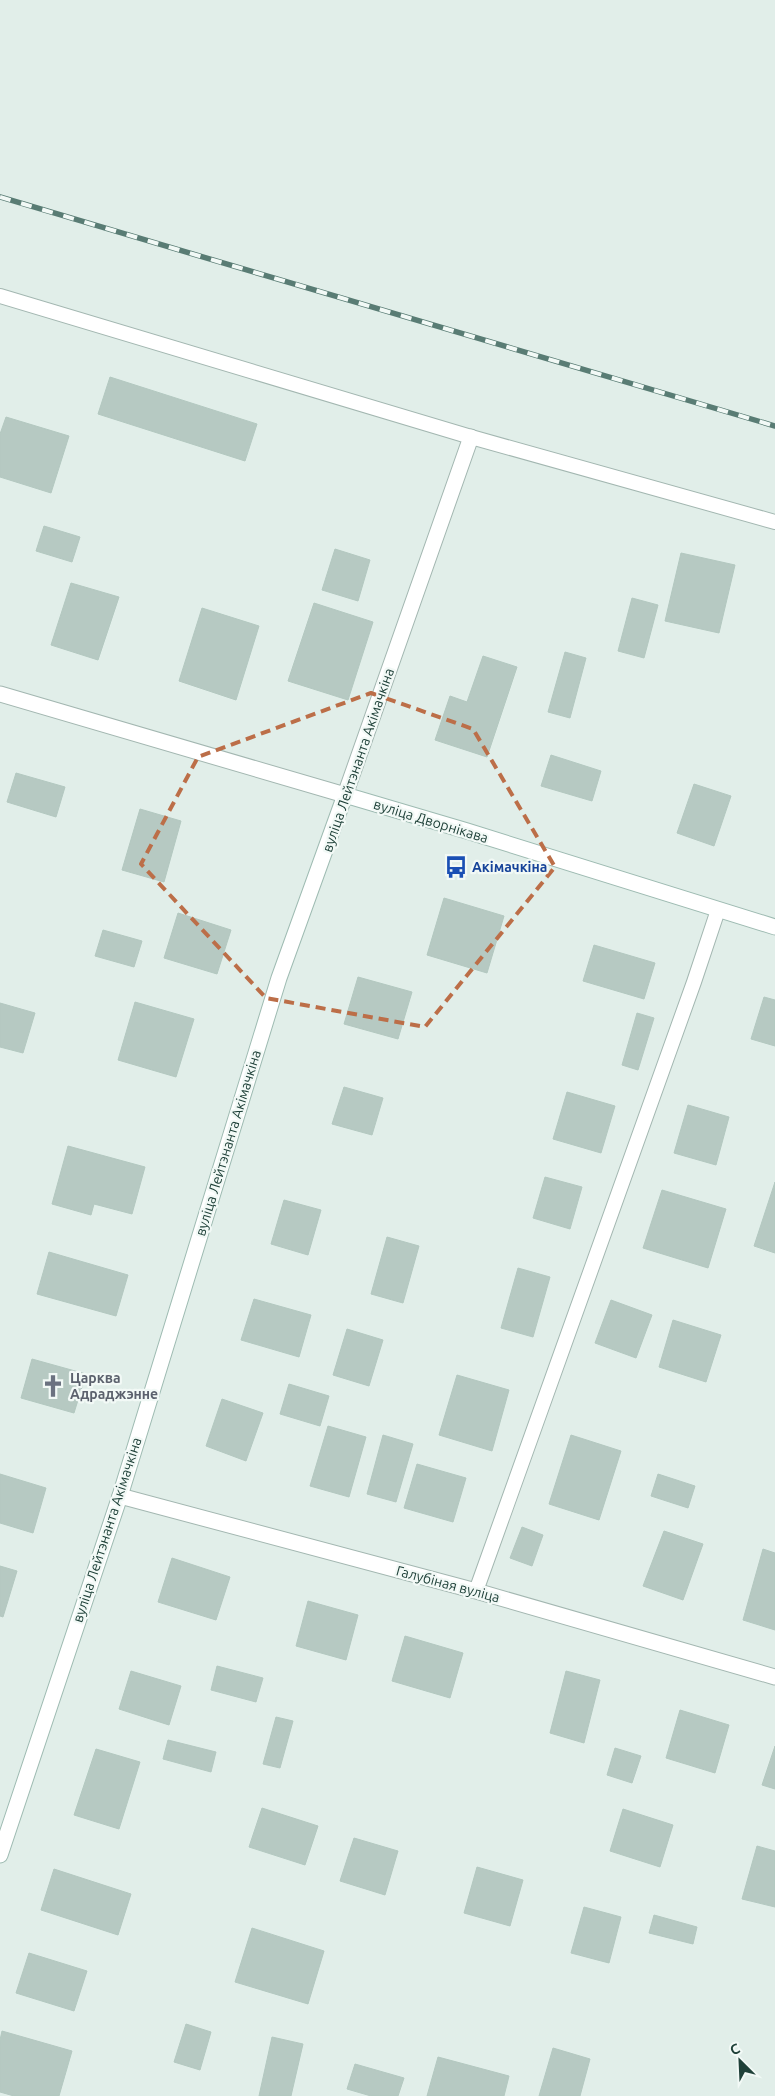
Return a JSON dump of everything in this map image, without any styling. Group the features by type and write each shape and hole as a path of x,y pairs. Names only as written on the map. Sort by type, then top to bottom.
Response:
{"main road":[{"name":"вуліца Лейтэнанта Акімачкіна","path":"0,1855 120,1496 279,978 471,436"},
{"name":"вуліца Дворнікава","path":"0,694 467,831 775,927"},
{"name":"Галубіная вуліца","path":"120,1496 476,1591 775,1677"}],"lane":[{"path":"0,296 471,436 775,522"},
{"path":"476,1591 718,910"}],"highlighted area":[{"path":"371,693 473,729 555,867 425,1027 266,998 141,864 198,757"}],"building":[{"path":"110,377 257,424 245,461 98,414"},
{"path":"6,417 69,436 51,493 0,477 0,434"},
{"path":"44,526 80,537 72,562 36,551"},
{"path":"335,549 370,560 358,601 322,590"},
{"path":"681,553 735,565 719,633 665,621"},
{"path":"71,583 119,597 98,660 51,645"},
{"path":"632,598 658,605 644,658 618,651"},
{"path":"314,603 373,622 348,700 288,681"},
{"path":"202,608 259,626 236,700 179,681"},
{"path":"565,652 586,658 570,718 548,712"},
{"path":"483,656 517,667 487,757 435,740 450,696 467,702"},
{"path":"551,755 601,771 592,801 541,786"},
{"path":"16,773 65,787 56,817 7,802"},
{"path":"694,784 731,796 714,846 677,833"},
{"path":"140,809 181,821 164,882 122,870"},
{"path":"444,898 504,916 487,973 427,955"},
{"path":"178,913 231,930 217,974 164,958"},
{"path":"103,930 142,941 134,967 95,956"},
{"path":"594,945 655,963 644,999 583,981"},
{"path":"358,977 412,992 398,1039 344,1024"},
{"path":"764,997 775,1000 775,1046 751,1039"},
{"path":"135,1002 194,1019 176,1077 118,1060"},
{"path":"0,1003 35,1013 23,1053 0,1047"},
{"path":"637,1013 654,1018 638,1070 622,1065"},
{"path":"344,1087 383,1098 372,1135 332,1124"},
{"path":"567,1092 615,1106 601,1153 553,1139"},
{"path":"688,1105 729,1117 716,1165 674,1153"},
{"path":"68,1146 145,1167 132,1214 94,1204 91,1215 52,1204"},
{"path":"545,1177 582,1187 570,1229 533,1218"},
{"path":"775,1182 775,1253 754,1246"},
{"path":"662,1190 726,1209 708,1268 643,1248"},
{"path":"284,1200 321,1210 308,1255 271,1244"},
{"path":"387,1237 419,1246 403,1303 371,1294"},
{"path":"49,1252 128,1275 116,1316 37,1294"},
{"path":"518,1268 550,1277 533,1337 501,1328"},
{"path":"254,1299 311,1315 299,1357 241,1340"},
{"path":"611,1300 652,1315 636,1358 595,1343"},
{"path":"673,1320 721,1335 706,1382 659,1367"},
{"path":"347,1329 383,1340 369,1386 333,1375"},
{"name":"Царква Адраджэнне","path":"32,1359 86,1374 74,1413 21,1398"},
{"path":"457,1375 509,1390 492,1451 439,1435"},
{"path":"289,1384 329,1396 320,1426 280,1414"},
{"path":"222,1399 263,1413 246,1461 206,1446"},
{"path":"328,1426 366,1437 349,1497 310,1486"},
{"path":"383,1435 413,1444 396,1502 367,1494"},
{"path":"571,1435 621,1451 599,1520 549,1504"},
{"path":"417,1464 466,1478 453,1522 404,1508"},
{"path":"0,1474 46,1488 33,1533 0,1523"},
{"path":"658,1474 695,1486 688,1508 651,1496"},
{"path":"522,1527 543,1535 532,1566 510,1558"},
{"path":"664,1531 703,1544 683,1600 643,1586"},
{"path":"763,1549 775,1553 775,1630 743,1620"},
{"path":"172,1558 230,1577 216,1620 158,1602"},
{"path":"0,1566 17,1571 3,1617 0,1616"},
{"path":"308,1601 358,1615 346,1660 296,1646"},
{"path":"405,1636 463,1653 450,1698 392,1681"},
{"path":"217,1666 263,1678 256,1702 211,1690"},
{"path":"131,1671 181,1686 169,1725 119,1709"},
{"path":"566,1671 600,1680 584,1743 550,1733"},
{"path":"680,1710 729,1725 715,1773 666,1758"},
{"path":"276,1717 293,1721 280,1768 263,1764"},
{"path":"168,1740 216,1752 211,1772 163,1759"},
{"path":"775,1746 775,1789 762,1785"},
{"path":"615,1748 641,1756 632,1783 607,1775"},
{"path":"96,1749 140,1762 119,1829 74,1815"},
{"path":"262,1808 318,1826 305,1865 249,1847"},
{"path":"623,1809 673,1825 660,1867 610,1851"},
{"path":"354,1838 398,1851 385,1895 340,1881"},
{"path":"757,1846 775,1851 775,1907 742,1899"},
{"path":"477,1867 523,1880 510,1926 464,1913"},
{"path":"54,1869 131,1894 118,1935 41,1910"},
{"path":"584,1907 621,1917 609,1963 571,1953"},
{"path":"654,1915 697,1927 693,1944 649,1933"},
{"path":"252,1928 324,1951 308,2004 235,1982"},
{"path":"29,1953 87,1971 74,2011 16,1993"},
{"path":"186,2024 211,2032 200,2070 174,2062"},
{"path":"2,2031 72,2051 59,2096 14,2096 0,2092 0,2040"},
{"path":"272,2037 303,2044 291,2096 259,2096"},
{"path":"553,2048 590,2059 580,2096 539,2096"},
{"path":"438,2057 509,2076 504,2096 427,2096"},
{"path":"355,2064 404,2078 398,2096 371,2096 347,2089"}],"railway":[{"path":"0,197 775,426"}],"place":[{"name":"Акімачкіна","path":"456,867"},
{"name":"Царква Адраджэнне","path":"53,1386"}]}
